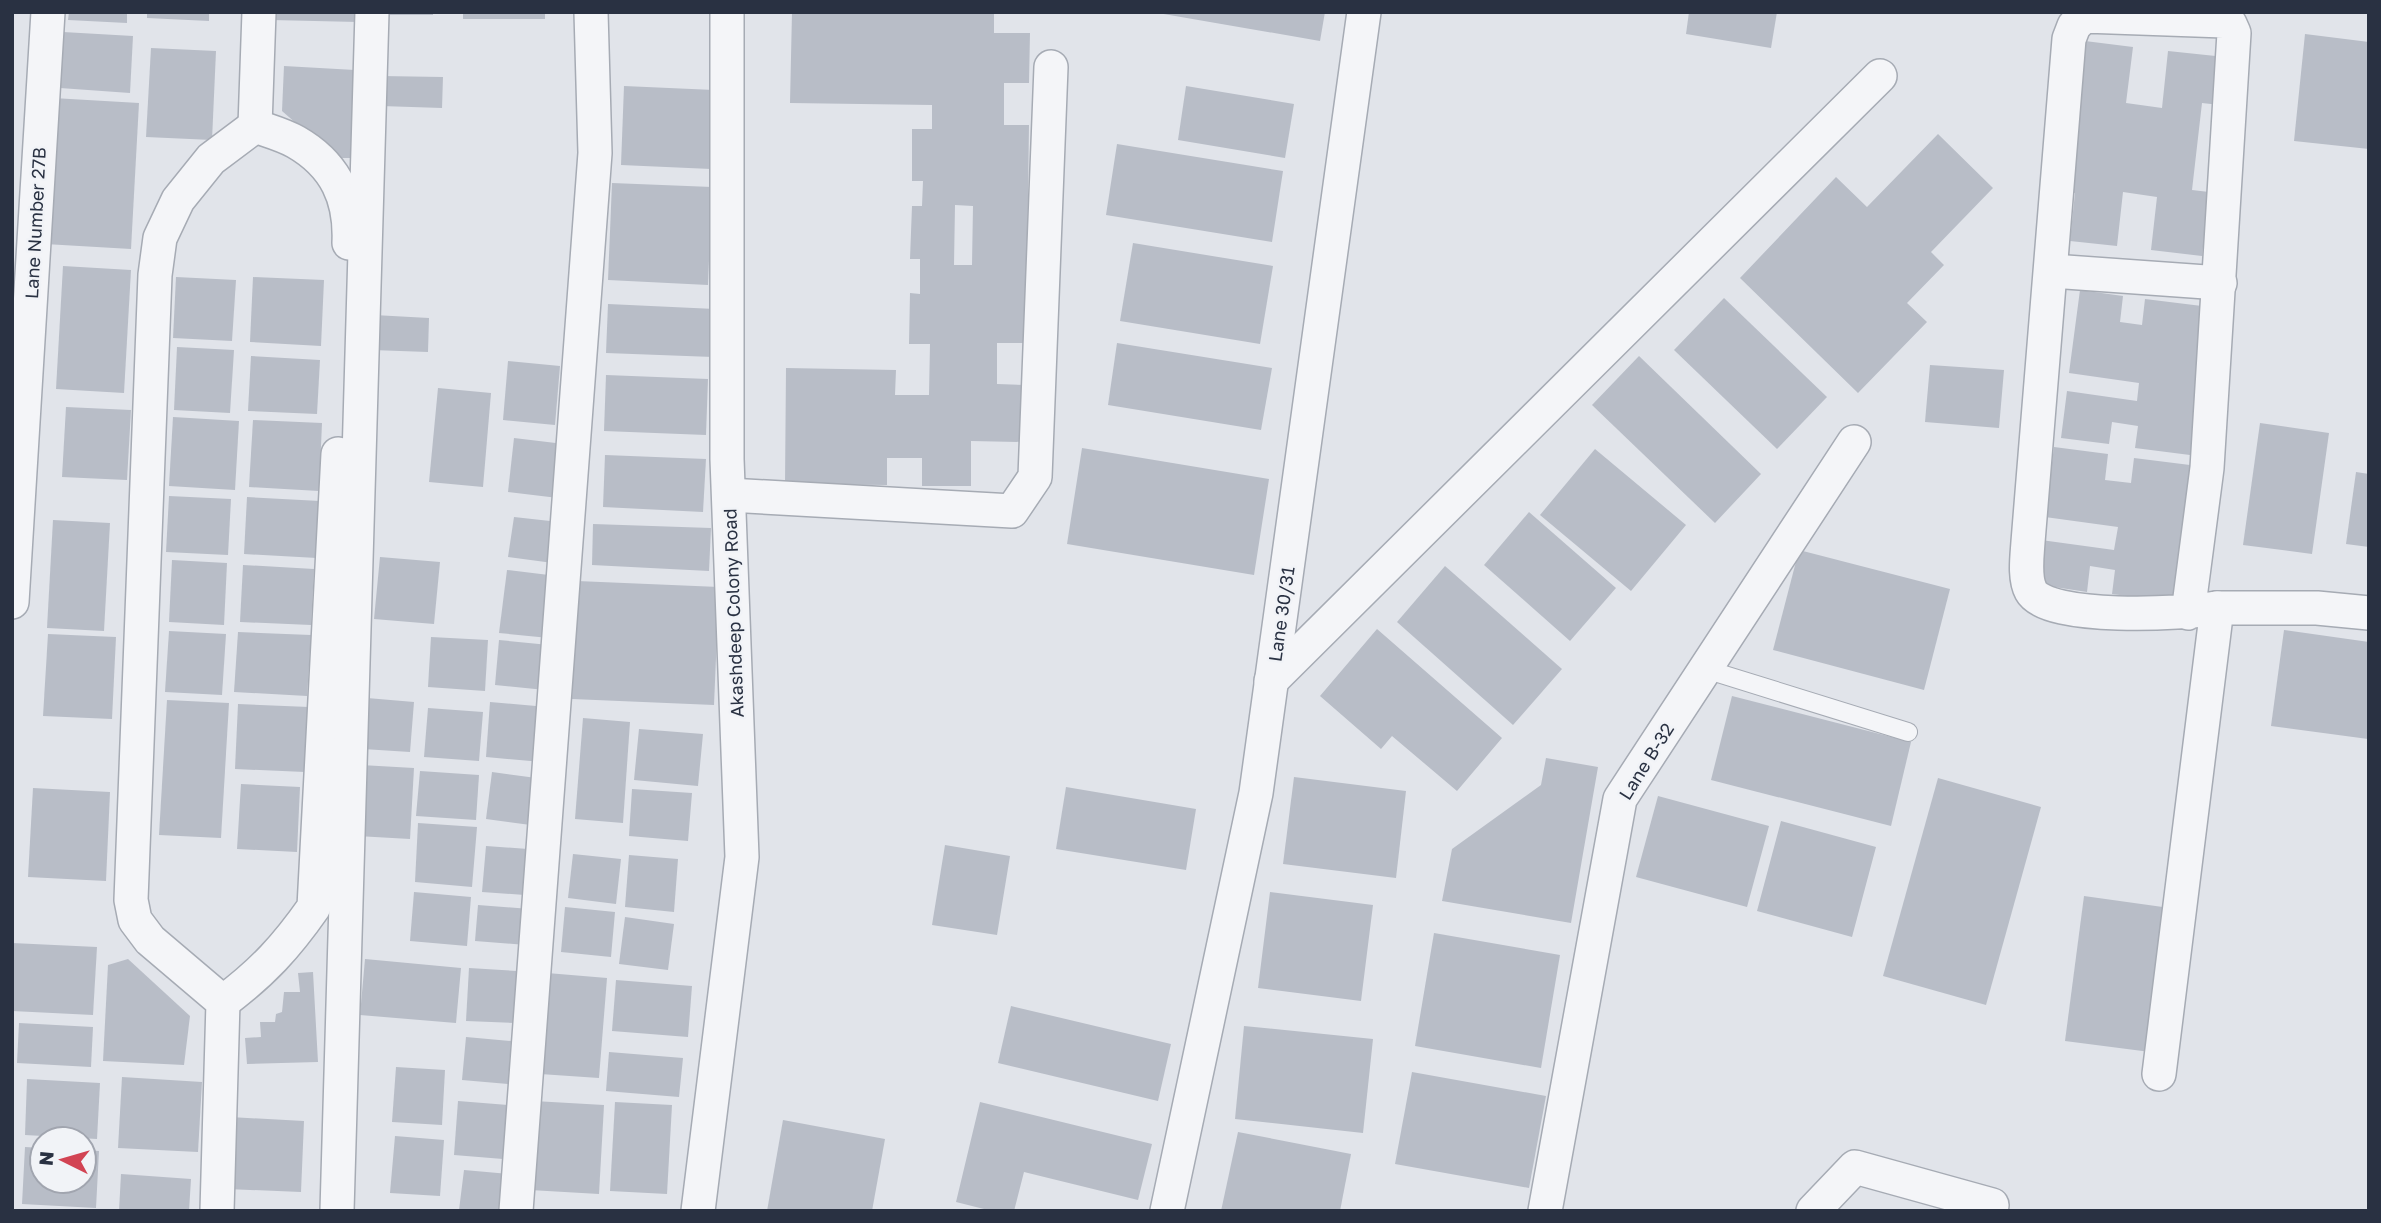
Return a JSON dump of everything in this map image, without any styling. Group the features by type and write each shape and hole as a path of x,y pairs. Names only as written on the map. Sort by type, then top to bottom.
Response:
{"street":[{"name":"Lane Number 27B","path":"12,602 48,12"},
{"path":"255,126 259,12"},
{"path":"337,1211 372,12"},
{"path":"516,1211 595,153 591,12"},
{"name":"Akashdeep Colony Road","path":"698,1211 742,857 729,495 727,12"},
{"name":"Lane 30/31","path":"1167,1211 1256,793 1364,12"},
{"path":"2159,1074 2202,611 2207,468 2234,33 2230,24 2224,20 2084,16 2074,26 2069,39 2028,542 2027,572 2031,592 2044,603 2059,608 2116,613 2202,611 2317,608 2369,613"},
{"path":"729,495 1012,511 1034,477 1051,67"},
{"path":"1271,681 1880,76"},
{"path":"223,1002 150,940 135,920 131,900 155,275 160,238 178,200 211,159 255,126"},
{"path":"223,1002 255,978 287,945 314,908 350,226 346,201 338,180 317,158 296,142 255,126"},
{"path":"2052,271 2220,283"},
{"name":"Lane B-32","path":"1545,1211 1620,799 1854,442"},
{"path":"217,1211 223,1002"},
{"path":"1814,1211 1854,1167 1992,1205 1991,1211"}],"lane":[{"path":"1705,669 1908,732"}],"building":[{"path":"69,12 127,12 127,23 68,20"},
{"path":"147,12 209,12 209,21 147,18"},
{"path":"271,12 358,12 358,22 271,20"},
{"path":"377,12 433,12 433,15 377,15"},
{"path":"463,12 545,12 545,19 463,19"},
{"path":"792,12 994,12 994,33 1030,33 1029,83 1004,83 1004,125 1029,125 1026,343 997,343 997,384 1025,385 1024,442 971,441 971,486 922,486 922,458 887,458 887,485 785,484 786,368 896,370 895,395 929,395 930,344 909,344 910,293 920,294 920,259 910,259 912,206 922,206 923,181 912,181 912,129 932,129 932,105 790,103","holes":["955,205 973,206 972,265 954,265"]},
{"path":"1152,12 1325,12 1320,41"},
{"path":"1689,12 1777,12 1771,48 1686,34"},
{"path":"63,32 133,36 130,93 60,88"},
{"path":"2305,34 2369,42 2369,149 2294,141"},
{"path":"2077,40 2133,47 2126,103 2162,108 2168,51 2225,57 2220,105 2202,103 2192,190 2209,192 2202,256 2151,250 2157,197 2123,192 2117,246 2070,241 2075,193 2060,191 2073,165 2082,89 2072,88"},
{"path":"151,48 216,51 212,140 146,137"},
{"path":"284,66 355,70 350,158 336,158 282,111"},
{"path":"381,76 443,77 442,108 381,106"},
{"path":"624,86 714,90 711,169 621,165"},
{"path":"1186,86 1294,104 1285,158 1178,140"},
{"path":"53,98 139,103 131,249 45,244"},
{"path":"1938,134 1993,188 1931,252 1944,265 1907,303 1927,322 1858,393 1740,278 1836,177 1867,207"},
{"path":"1117,144 1283,171 1272,242 1106,215"},
{"path":"612,183 712,187 708,285 608,280"},
{"path":"1133,243 1273,266 1260,344 1120,321"},
{"path":"63,266 131,270 124,393 56,389"},
{"path":"176,277 236,280 232,341 173,338"},
{"path":"253,277 324,280 321,346 250,342"},
{"path":"2080,290 2123,296 2120,322 2142,325 2145,299 2210,307 2190,455 2135,448 2138,426 2112,422 2109,444 2061,438 2067,391 2137,401 2139,383 2069,373"},
{"path":"1724,298 1827,397 1777,449 1674,350"},
{"path":"608,304 715,309 713,357 606,353"},
{"path":"374,315 429,318 428,352 372,350"},
{"path":"1117,343 1272,368 1261,430 1108,405"},
{"path":"177,347 234,350 230,413 174,410"},
{"path":"251,356 320,360 317,414 248,411"},
{"path":"1639,356 1761,474 1715,523 1592,405"},
{"path":"508,361 560,366 555,425 503,420"},
{"path":"1930,365 2004,370 1999,428 1925,422"},
{"path":"606,375 708,379 706,435 604,431"},
{"path":"438,388 491,393 483,487 429,482"},
{"path":"66,407 131,410 127,480 62,477"},
{"path":"173,417 239,421 235,490 169,486"},
{"path":"253,420 322,423 319,491 249,487"},
{"path":"2260,423 2329,433 2312,554 2243,545"},
{"path":"514,438 564,444 558,498 508,492"},
{"path":"2054,447 2108,454 2105,480 2131,483 2134,458 2190,465 2172,602 2112,594 2115,570 2090,566 2087,592 2035,584 2041,540 2114,550 2118,527 2045,517"},
{"path":"1082,448 1269,479 1254,575 1067,544"},
{"path":"1595,449 1686,525 1631,591 1540,515"},
{"path":"605,455 706,459 703,512 603,507"},
{"path":"2356,472 2369,474 2369,547 2346,544"},
{"path":"169,496 231,499 228,555 166,552"},
{"path":"247,497 320,501 317,558 244,554"},
{"path":"1529,512 1616,588 1570,641 1484,565"},
{"path":"514,517 559,522 553,563 508,557"},
{"path":"53,520 110,523 104,631 47,628"},
{"path":"593,524 711,528 709,571 592,565"},
{"path":"1799,550 1950,589 1924,690 1773,650"},
{"path":"380,557 440,562 434,624 374,619"},
{"path":"172,560 227,563 224,625 169,622"},
{"path":"243,565 314,569 311,625 240,622"},
{"path":"1445,566 1562,669 1513,725 1397,622"},
{"path":"507,570 557,576 549,638 499,633"},
{"path":"577,581 719,587 714,705 572,699"},
{"path":"1377,629 1502,738 1457,791 1392,736 1381,749 1320,696"},
{"path":"2284,630 2369,642 2368,739 2271,726"},
{"path":"169,631 226,634 222,695 165,692"},
{"path":"238,632 311,635 307,696 234,692"},
{"path":"48,634 116,637 112,719 43,716"},
{"path":"431,637 488,640 485,691 428,687"},
{"path":"499,640 549,645 545,690 495,685"},
{"path":"1732,696 1911,742 1891,826 1711,780"},
{"path":"367,698 414,702 410,752 363,749"},
{"path":"167,700 229,703 221,838 159,835"},
{"path":"490,702 547,707 542,762 486,757"},
{"path":"238,704 309,707 305,772 235,769"},
{"path":"428,708 483,712 479,761 424,757"},
{"path":"583,718 630,722 623,823 575,819"},
{"path":"639,729 703,734 698,786 634,780"},
{"path":"1546,758 1598,767 1571,923 1442,901 1452,849 1541,785"},
{"path":"361,765 414,768 410,839 357,836"},
{"path":"420,771 479,775 476,820 416,816"},
{"path":"492,772 544,779 538,826 486,819"},
{"path":"1294,777 1406,791 1396,878 1283,864"},
{"path":"1938,778 2041,807 1986,1005 1883,976"},
{"path":"241,784 300,787 297,852 237,849"},
{"path":"1066,787 1196,809 1186,870 1056,849"},
{"path":"33,788 110,792 106,881 28,877"},
{"path":"632,789 692,793 688,841 629,836"},
{"path":"1658,796 1769,826 1747,907 1636,877"},
{"path":"1781,821 1876,847 1852,937 1757,911"},
{"path":"418,823 477,827 472,887 415,882"},
{"path":"945,845 1010,856 997,935 932,925"},
{"path":"486,846 528,849 525,895 482,892"},
{"path":"573,854 621,859 616,904 568,898"},
{"path":"629,855 678,859 674,912 625,907"},
{"path":"414,892 471,897 467,946 410,941"},
{"path":"1270,892 1373,905 1361,1001 1258,988"},
{"path":"2084,896 2177,909 2158,1053 2065,1041"},
{"path":"478,905 530,909 526,945 475,941"},
{"path":"565,907 615,912 611,957 561,952"},
{"path":"625,917 674,924 668,970 619,964"},
{"path":"1434,933 1560,955 1541,1068 1415,1046"},
{"path":"12,943 97,947 93,1015 12,1011"},
{"path":"128,959 190,1016 184,1065 103,1061 108,965"},
{"path":"365,959 461,968 456,1023 360,1015"},
{"path":"469,968 517,971 514,1023 466,1021"},
{"path":"313,972 318,1062 247,1064 245,1038 261,1037 260,1022 275,1022 276,1014 282,1012 284,992 300,992 298,973"},
{"path":"547,973 607,978 599,1078 540,1074"},
{"path":"616,980 692,986 688,1037 612,1031"},
{"path":"1011,1006 1171,1044 1158,1101 998,1063"},
{"path":"19,1023 93,1027 91,1067 17,1063"},
{"path":"1244,1026 1373,1039 1363,1133 1235,1119"},
{"path":"466,1037 511,1041 508,1084 462,1080"},
{"path":"609,1052 683,1058 679,1097 606,1091"},
{"path":"396,1067 445,1070 442,1125 392,1122"},
{"path":"1412,1072 1546,1096 1529,1188 1395,1164"},
{"path":"122,1077 202,1082 198,1152 118,1148"},
{"path":"27,1079 100,1083 98,1125 28,1125 28,1135 25,1135"},
{"path":"458,1101 508,1105 503,1159 454,1155"},
{"path":"534,1101 604,1105 599,1194 530,1190"},
{"path":"615,1102 672,1105 667,1194 610,1191"},
{"path":"980,1102 1152,1144 1138,1200 1024,1172 1014,1211 992,1211 956,1202"},
{"path":"230,1117 304,1121 301,1192 227,1189"},
{"path":"783,1120 885,1139 872,1211 767,1211"},
{"path":"1238,1132 1351,1154 1340,1211 1221,1211"},
{"path":"395,1136 444,1140 440,1196 390,1193"},
{"path":"25,1147 28,1147 28,1195 97,1195 96,1208 22,1204"},
{"path":"464,1170 509,1174 505,1211 459,1210"},
{"path":"121,1174 191,1179 189,1211 119,1211"}]}
